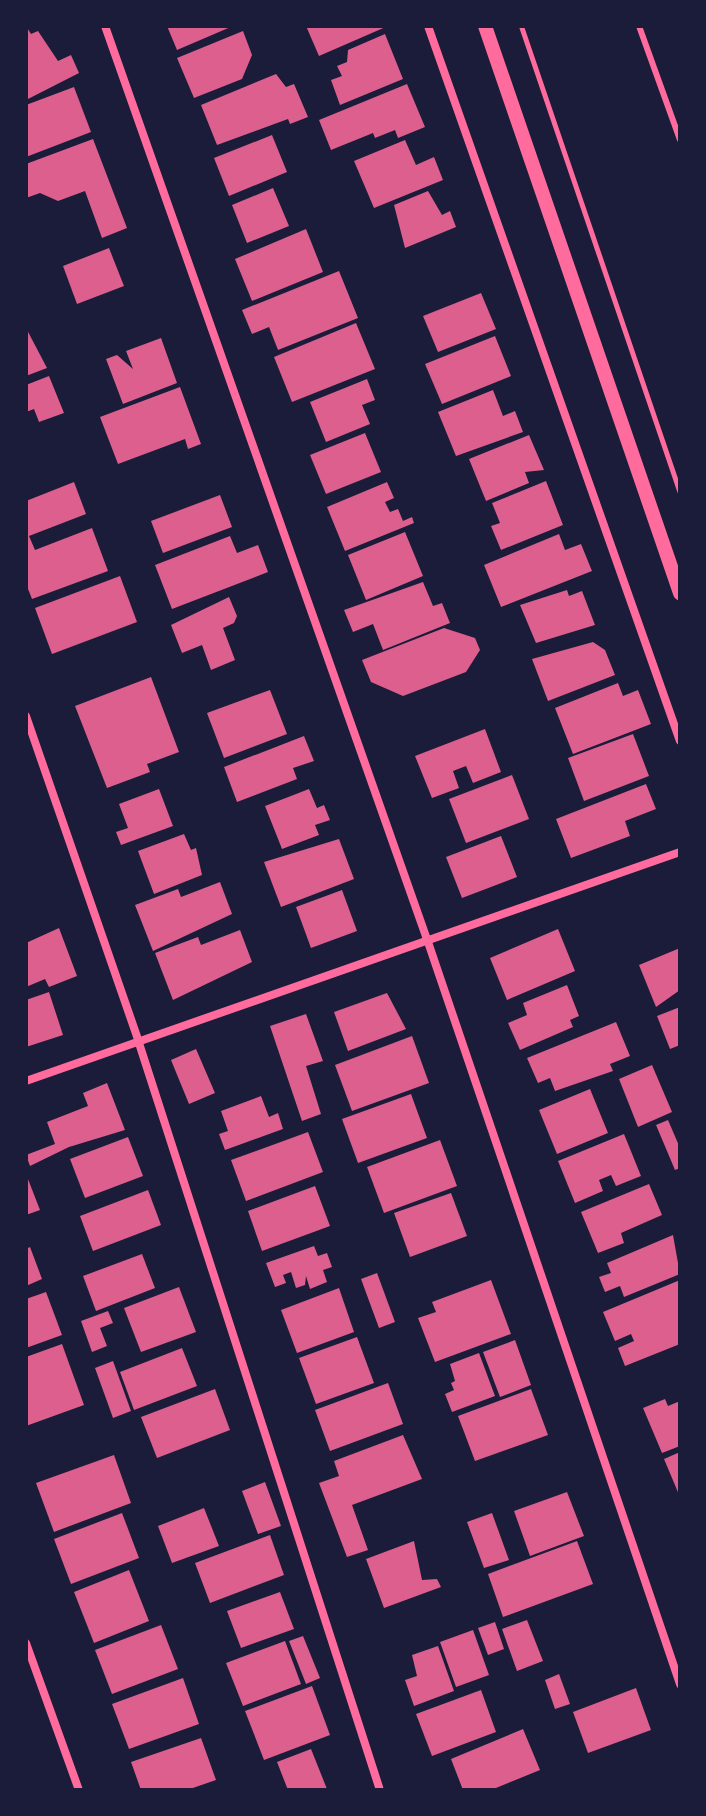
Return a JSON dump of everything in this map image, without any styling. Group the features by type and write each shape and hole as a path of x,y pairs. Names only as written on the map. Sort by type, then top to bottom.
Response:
{"street":[{"path":"105,26 428,942 680,1684"},
{"path":"428,26 680,741"},
{"path":"485,26 680,593"},
{"path":"26,716 138,1040 380,1790"},
{"path":"26,1081 680,852"},
{"path":"26,1643 79,1790"}],"lane":[{"path":"639,26 680,140"}],"path":[{"path":"521,26 680,492"}],"building":[{"path":"26,26 31,34 38,31 58,61 71,55 79,73 28,99"},
{"path":"167,26 233,26 177,50"},
{"path":"306,26 388,26 319,56"},
{"path":"243,31 252,55 242,79 194,98 177,58"},
{"path":"385,34 403,79 340,105 331,80 342,76 337,66 347,62 348,50"},
{"path":"276,74 286,87 294,84 308,117 290,124 288,119 217,145 201,105"},
{"path":"407,84 425,127 398,138 395,130 375,138 373,133 331,150 319,120"},
{"path":"74,87 91,132 26,157 26,105"},
{"path":"272,135 287,172 229,196 214,158"},
{"path":"93,139 127,228 102,238 85,191 58,201 40,193 26,198 26,164"},
{"path":"405,140 416,165 434,157 443,180 374,208 354,161"},
{"path":"273,188 289,226 247,243 232,205"},
{"path":"428,191 442,215 450,211 456,227 405,248 394,205"},
{"path":"306,229 323,272 252,301 235,259"},
{"path":"109,248 124,286 77,304 63,266"},
{"path":"339,271 358,318 278,350 269,327 252,334 242,310"},
{"path":"481,293 496,329 438,352 423,316"},
{"path":"356,323 375,369 292,402 274,357"},
{"path":"26,328 47,368 26,376"},
{"path":"495,336 511,376 442,404 425,364"},
{"path":"161,338 177,383 123,404 106,359 117,355 133,369 126,351"},
{"path":"49,376 64,413 39,422 34,409 26,412 26,385"},
{"path":"367,379 375,400 362,405 370,424 326,442 310,402"},
{"path":"180,387 201,444 188,449 185,439 118,464 100,417"},
{"path":"493,390 503,416 515,411 523,432 456,456 438,412"},
{"path":"365,433 381,472 326,494 310,455"},
{"path":"529,435 544,470 525,472 529,483 486,501 469,459"},
{"path":"546,481 563,525 501,550 491,526 500,523 492,503"},
{"path":"74,482 86,514 29,536 35,550 92,528 108,571 32,599 26,584 26,501"},
{"path":"387,482 394,498 385,502 390,512 398,509 403,521 412,517 414,523 345,551 327,507"},
{"path":"220,495 232,527 163,553 151,521"},
{"path":"405,532 423,576 366,600 348,555"},
{"path":"559,534 565,550 581,544 592,571 501,607 484,565"},
{"path":"230,536 237,553 258,545 268,572 172,609 155,565"},
{"path":"120,576 137,622 52,654 35,608"},
{"path":"423,582 433,606 442,603 450,623 383,650 373,624 353,632 344,610"},
{"path":"567,590 569,596 582,591 595,625 536,643 520,605"},
{"path":"229,597 237,616 234,623 223,628 235,660 211,670 202,645 182,653 171,625"},
{"path":"444,628 475,638 480,650 466,672 403,696 371,682 362,660"},
{"path":"593,642 605,650 615,675 548,701 532,659"},
{"path":"151,677 179,752 147,764 150,772 107,788 75,706"},
{"path":"618,683 623,696 638,690 651,724 573,754 555,708"},
{"path":"270,690 287,734 224,758 207,713"},
{"path":"485,729 501,772 473,783 466,766 453,771 459,788 432,798 415,756"},
{"path":"633,734 649,776 584,801 568,758"},
{"path":"304,736 314,761 293,768 297,779 237,802 224,767"},
{"path":"512,775 529,819 466,843 449,799"},
{"path":"646,784 656,809 625,821 630,836 571,858 556,819"},
{"path":"159,789 173,826 121,845 116,832 128,828 119,804"},
{"path":"309,789 317,808 324,805 330,820 315,825 319,835 282,849 265,806"},
{"path":"184,834 191,850 196,848 202,875 154,894 138,851"},
{"path":"501,836 517,877 462,898 446,857"},
{"path":"339,839 354,879 281,907 264,862"},
{"path":"220,882 232,914 153,951 135,905 178,889 181,897"},
{"path":"342,890 357,931 311,948 296,907"},
{"path":"59,928 77,976 49,987 45,979 26,987 26,943"},
{"path":"558,929 575,971 507,1000 490,958"},
{"path":"240,930 252,962 173,1000 155,953 198,937 201,945"},
{"path":"680,948 680,990 656,1007 639,965"},
{"path":"567,985 579,1016 570,1020 573,1027 520,1050 508,1023 527,1015 523,1003"},
{"path":"49,992 63,1035 26,1047 26,1000"},
{"path":"387,993 406,1029 348,1051 334,1012"},
{"path":"680,1007 680,1045 670,1049 657,1016"},
{"path":"306,1014 323,1061 306,1066 321,1114 302,1121 270,1026"},
{"path":"616,1022 630,1056 610,1064 613,1071 555,1091 550,1078 538,1083 527,1058"},
{"path":"412,1036 429,1083 352,1111 335,1065"},
{"path":"196,1049 215,1093 189,1104 171,1060"},
{"path":"652,1065 672,1112 638,1127 619,1079"},
{"path":"107,1083 125,1130 69,1147 30,1166 26,1155 55,1144 47,1122 88,1106 83,1093"},
{"path":"590,1089 608,1133 557,1154 539,1110"},
{"path":"411,1094 427,1138 358,1163 342,1119"},
{"path":"261,1096 269,1117 278,1113 283,1129 225,1150 219,1134 228,1131 221,1111"},
{"path":"668,1120 680,1148 680,1168 675,1170 656,1125"},
{"path":"308,1132 323,1172 246,1201 231,1160"},
{"path":"624,1134 641,1176 616,1186 611,1175 599,1180 603,1191 575,1203 558,1161"},
{"path":"128,1137 143,1176 85,1198 70,1159"},
{"path":"440,1140 457,1186 384,1213 367,1167"},
{"path":"26,1174 40,1210 26,1215"},
{"path":"649,1184 662,1215 621,1233 624,1243 598,1253 581,1212"},
{"path":"315,1186 330,1226 262,1251 248,1211"},
{"path":"148,1190 161,1225 93,1251 80,1216"},
{"path":"451,1193 467,1236 410,1257 394,1213"},
{"path":"673,1235 680,1274 624,1297 620,1286 605,1292 599,1277 611,1273 607,1263"},
{"path":"314,1246 318,1256 327,1253 332,1267 323,1270 327,1282 310,1289 306,1276 305,1285 296,1288 291,1272 283,1275 286,1283 275,1287 266,1263"},
{"path":"30,1247 42,1279 26,1286 26,1249"},
{"path":"142,1254 155,1288 96,1311 83,1276"},
{"path":"377,1273 395,1322 379,1328 361,1279"},
{"path":"491,1280 511,1334 435,1362 418,1318 436,1312 432,1302"},
{"path":"680,1280 680,1344 625,1366 618,1348 634,1341 631,1334 615,1341 603,1312"},
{"path":"179,1287 196,1332 141,1352 124,1308"},
{"path":"339,1288 354,1332 297,1353 281,1310"},
{"path":"46,1292 62,1335 26,1348 26,1299"},
{"path":"108,1311 113,1323 100,1328 107,1346 92,1352 81,1321"},
{"path":"357,1337 374,1383 316,1404 299,1358"},
{"path":"515,1340 531,1385 500,1397 483,1352"},
{"path":"62,1344 84,1405 26,1426 26,1357"},
{"path":"182,1348 197,1386 134,1410 120,1372"},
{"path":"479,1353 495,1396 452,1412 445,1394 454,1390 450,1364"},
{"path":"113,1361 131,1411 113,1418 95,1368"},
{"path":"388,1383 403,1424 330,1451 315,1410"},
{"path":"215,1389 230,1430 157,1458 141,1417"},
{"path":"531,1389 548,1435 475,1461 458,1416"},
{"path":"665,1399 668,1406 680,1401 680,1446 662,1453 643,1408"},
{"path":"403,1435 422,1479 352,1505 368,1550 347,1557 319,1483 339,1476 334,1461"},
{"path":"680,1452 680,1497 664,1459"},
{"path":"114,1455 131,1503 54,1532 36,1483"},
{"path":"265,1482 281,1526 258,1534 242,1491"},
{"path":"567,1492 584,1536 530,1556 514,1511"},
{"path":"204,1508 219,1546 172,1563 158,1526"},
{"path":"122,1513 139,1558 71,1584 54,1539"},
{"path":"492,1513 509,1560 484,1568 467,1522"},
{"path":"270,1535 284,1575 210,1603 195,1563"},
{"path":"414,1541 422,1580 437,1579 441,1587 384,1608 366,1559"},
{"path":"577,1541 593,1584 503,1617 488,1574"},
{"path":"129,1570 149,1621 94,1643 74,1592"},
{"path":"280,1592 294,1629 241,1648 227,1611"},
{"path":"527,1620 543,1661 517,1671 502,1629"},
{"path":"495,1622 504,1649 488,1655 478,1628"},
{"path":"161,1625 178,1669 112,1694 95,1650"},
{"path":"473,1630 489,1675 456,1687 440,1642"},
{"path":"303,1636 320,1678 306,1684 289,1641"},
{"path":"285,1641 301,1684 243,1706 226,1663"},
{"path":"438,1646 454,1691 414,1706 405,1680 417,1676 412,1655"},
{"path":"559,1674 570,1704 555,1709 545,1680"},
{"path":"183,1678 199,1724 129,1749 112,1704"},
{"path":"312,1686 330,1735 264,1760 245,1711"},
{"path":"636,1688 651,1730 588,1753 573,1712"},
{"path":"481,1690 496,1732 432,1756 416,1714"},
{"path":"523,1729 540,1770 491,1790 463,1790 451,1759"},
{"path":"201,1738 216,1780 187,1790 141,1790 131,1762"},
{"path":"311,1749 327,1789 288,1790 277,1762"}]}
